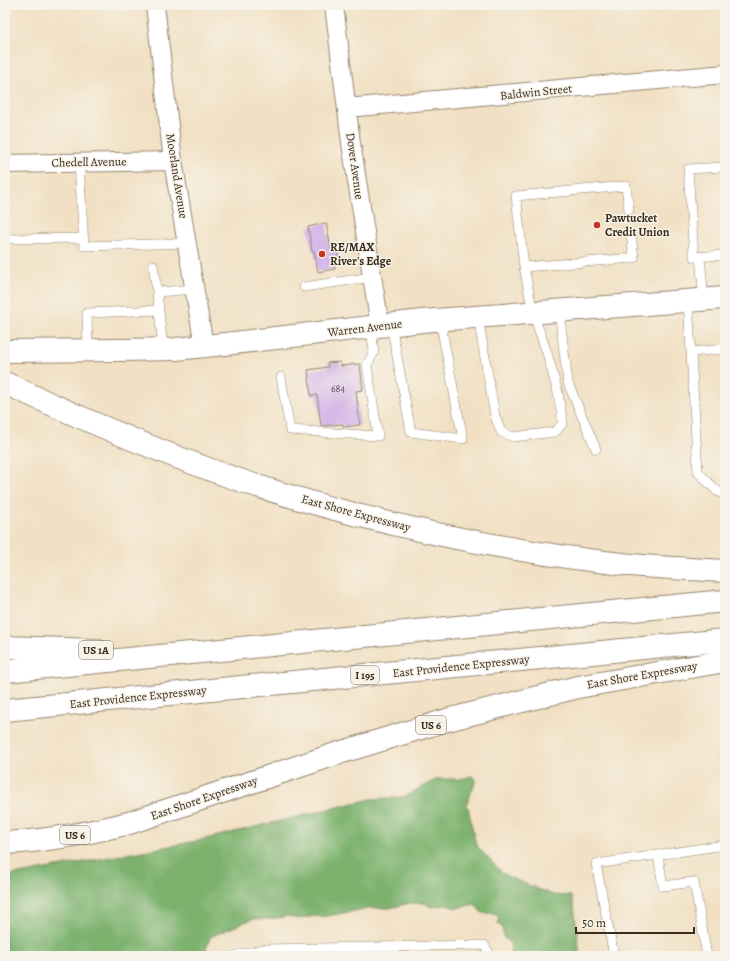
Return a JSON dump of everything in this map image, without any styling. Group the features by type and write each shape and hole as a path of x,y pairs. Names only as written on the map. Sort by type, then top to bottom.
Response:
{"main road":[{"name":"Warren Avenue","path":"5,351 88,351 163,349 204,346 440,320 725,298"},
{"name":"East Shore Expressway","path":"5,384 137,442 190,462 259,486 355,514 442,535 553,555 650,567 725,572"},
{"path":"5,671 725,601"},
{"name":"East Providence Expressway","path":"5,710 725,640"},
{"name":"US 1A","path":"5,647 187,653"},
{"name":"East Shore Expressway","path":"5,843 65,837 94,832 129,823 394,735 522,700 602,682 725,661"}],"street":[{"name":"Moorland Avenue","path":"155,5 173,161 188,243 204,346"},
{"name":"Dover Avenue","path":"334,5 351,144 381,326"},
{"name":"Baldwin Street","path":"347,108 725,74"},
{"name":"Chedell Avenue","path":"5,164 173,161"}],"lane":[{"path":"79,163 84,246 188,243"},
{"path":"725,167 688,169 694,257 725,255"},
{"path":"478,317 495,416 501,432 513,437 555,432 563,423 558,393 547,353 533,313 524,267 516,196 626,186 629,210"},
{"path":"524,267 634,258 631,234"},
{"path":"5,239 83,238"},
{"path":"700,257 691,352 698,472 717,491 725,494"},
{"path":"153,265 163,349"},
{"path":"304,287 372,277"},
{"path":"157,292 195,289"},
{"path":"88,351 86,313 159,310"},
{"path":"559,311 568,383 596,449"},
{"path":"381,326 411,432 463,439 440,320"},
{"path":"281,377 290,430 378,436 367,365 374,352 381,326"},
{"path":"691,352 725,349"},
{"path":"614,956 596,864 725,845"},
{"path":"658,855 663,886 694,882 707,956"},
{"path":"234,956 264,949 484,945 491,956"}],"green space":[{"path":"473,776 476,780 467,803 476,845 502,873 511,878 553,895 571,896 574,906 580,956 510,956 511,944 504,938 502,927 498,924 499,917 494,913 482,913 475,904 456,908 446,905 430,907 425,903 410,903 390,908 372,908 321,917 315,916 298,919 288,916 271,919 252,919 210,937 204,956 5,956 5,875 19,874 197,841 371,799 404,797 438,779 460,779"}],"building":[{"path":"326,223 331,248 337,246 339,262 334,263 335,269 318,272 314,251 312,251 308,227"},
{"path":"340,362 341,366 360,364 363,390 356,391 360,425 343,427 343,424 321,426 317,395 311,396 308,370 328,367 327,363"}],"place":[{"name":"Pawtucket Credit Union","path":"597,225"},
{"name":"RE/MAX River's Edge","path":"322,254"}]}
